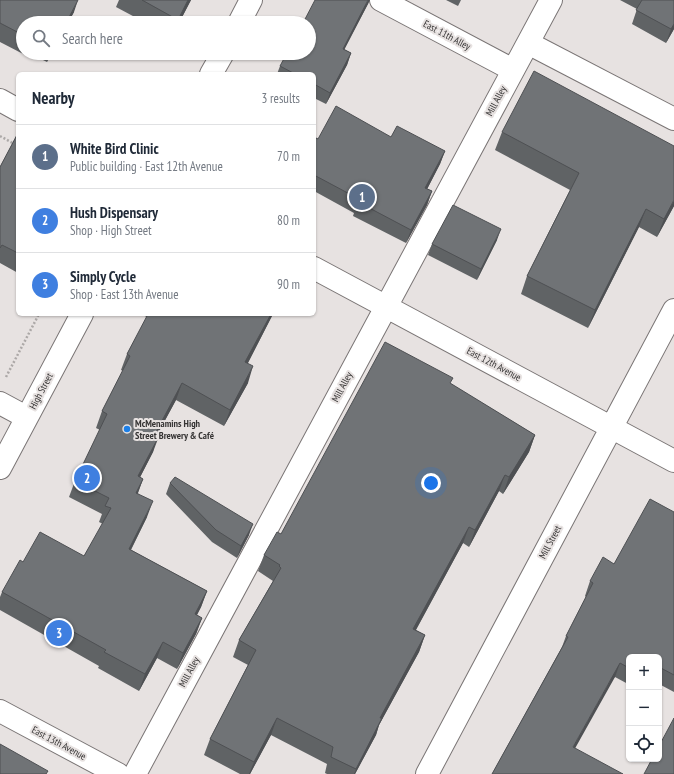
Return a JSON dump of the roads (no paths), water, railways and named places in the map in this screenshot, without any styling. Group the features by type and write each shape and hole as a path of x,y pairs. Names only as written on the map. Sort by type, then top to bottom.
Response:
{"street":[{"path":"243,16 251,0"},
{"name":"East 11th Alley","path":"381,0 513,70"},
{"name":"Mill Alley","path":"135,774 385,306 551,0"},
{"path":"528,43 674,119"},
{"path":"212,72 219,60"},
{"path":"0,100 16,109"},
{"name":"East 12th Avenue","path":"316,269 674,461"},
{"name":"Mill Street","path":"427,774 674,310"},
{"name":"High Street","path":"0,468 81,316"},
{"path":"0,404 26,417"},
{"name":"East 13th Avenue","path":"0,712 118,774"}],"place":[{"name":"White Bird Clinic","path":"362,197"},
{"name":"McMenamins High Street Brewery & Café","path":"127,429"},
{"name":"Hush Dispensary","path":"87,478"},
{"name":"Simply Cycle","path":"59,633"}]}
